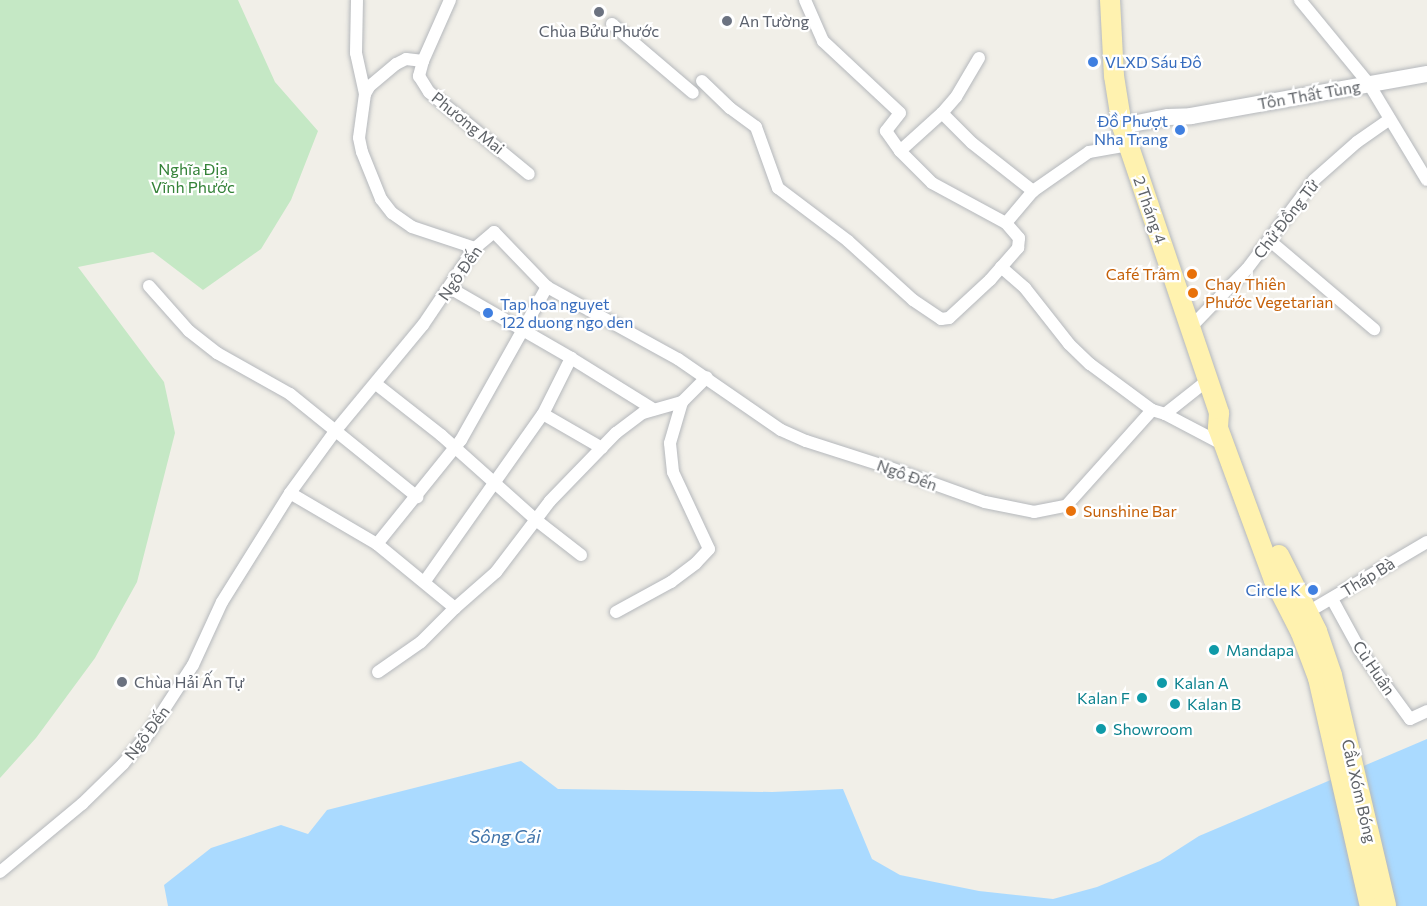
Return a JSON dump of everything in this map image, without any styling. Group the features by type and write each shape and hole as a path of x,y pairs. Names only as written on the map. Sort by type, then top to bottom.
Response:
{"main road":[{"name":"2 Tháng 4","path":"1110,0 1114,76 1125,134 1219,413 1218,428 1274,580 1325,677"},
{"name":"Tôn Thất Tùng","path":"1125,134 1168,117 1191,116 1427,74"},
{"name":"2 Tháng 4","path":"1219,413 1229,423 1287,575 1308,612 1325,677"},
{"name":"Cầu Xóm Bóng","path":"1325,677 1370,906"},
{"name":"Cầu Xóm Bóng","path":"1325,677 1386,906"}],"street":[{"path":"357,0 356,53 365,94 359,138 371,178 386,207 412,227 475,248"},
{"name":"Phương Mai","path":"450,0 423,61 419,76 425,88 529,174"},
{"path":"702,81 730,108 756,127 778,188 848,241 913,300 940,320 949,318 1018,248 1019,238 1006,224 932,183 900,151 886,131 900,113 823,41 805,0"},
{"path":"1300,0 1369,84 1427,180"},
{"path":"612,24 693,93"},
{"path":"900,151 956,98 979,58"},
{"path":"365,94 384,72 396,64 406,59 423,61"},
{"path":"942,113 972,143 1033,191"},
{"name":"Chử Đồng Tử","path":"1190,328 1247,269 1314,180 1357,142 1390,119"},
{"path":"1006,224 1033,191 1089,152 1125,134"},
{"name":"Ngô Đến","path":"0,872 82,804 123,764 148,734 193,665 222,602 290,493 336,430 376,384 450,288 475,248 494,232 547,287 678,359 782,430 806,441 985,502 1034,512 1066,506 1152,410"},
{"path":"1269,240 1374,329"},
{"path":"1001,267 1025,288 1069,345 1152,410 1165,414 1224,445"},
{"path":"149,286 189,331 217,353 279,387 336,430 417,497"},
{"path":"377,544 455,449 490,392 547,287"},
{"path":"450,288 571,358 653,409"},
{"path":"425,582 543,414 571,358"},
{"path":"616,612 672,582 709,549 679,487 671,457 670,443 682,402 707,377"},
{"path":"1165,414 1208,380"},
{"path":"376,384 536,520 581,555"},
{"path":"378,672 421,642 455,608 496,573 536,520 616,433 643,413 682,402"},
{"path":"543,414 602,448"},
{"path":"290,493 377,544 455,608"},
{"name":"Tháp Bà","path":"1308,612 1427,542"},
{"name":"Cù Huân","path":"1332,599 1361,652 1410,719 1427,711"}],"green space":[{"name":"Nghĩa Địa Vĩnh Phước","path":"0,0 238,0 275,82 318,131 291,200 261,249 203,290 153,252 78,267 164,382 175,433 137,582 95,658 36,738 0,778"}],"water":[{"name":"Sông Cái","path":"1427,739 1427,906 168,906 164,885 211,848 281,825 308,834 327,810 521,761 558,789 772,792 843,789 872,859 900,875 979,891 1053,899 1097,887 1160,861 1199,836"}],"place":[{"name":"Chùa Bửu Phước","path":"599,12"},
{"name":"An Tường","path":"727,21"},
{"name":"VLXD Sáu Đô","path":"1093,62"},
{"name":"Đồ Phượt Nha Trang","path":"1180,130"},
{"name":"Café Trâm","path":"1192,274"},
{"name":"Chay Thiên Phước Vegetarian","path":"1193,293"},
{"name":"Tap hoa nguyet 122 duong ngo den","path":"488,313"},
{"name":"Sunshine Bar","path":"1071,511"},
{"name":"Circle K","path":"1313,590"},
{"name":"Mandapa","path":"1214,650"},
{"name":"Chùa Hải Ấn Tự","path":"122,682"},
{"name":"Kalan A","path":"1162,683"},
{"name":"Kalan F","path":"1142,698"},
{"name":"Kalan B","path":"1175,704"},
{"name":"Showroom","path":"1101,729"}]}
